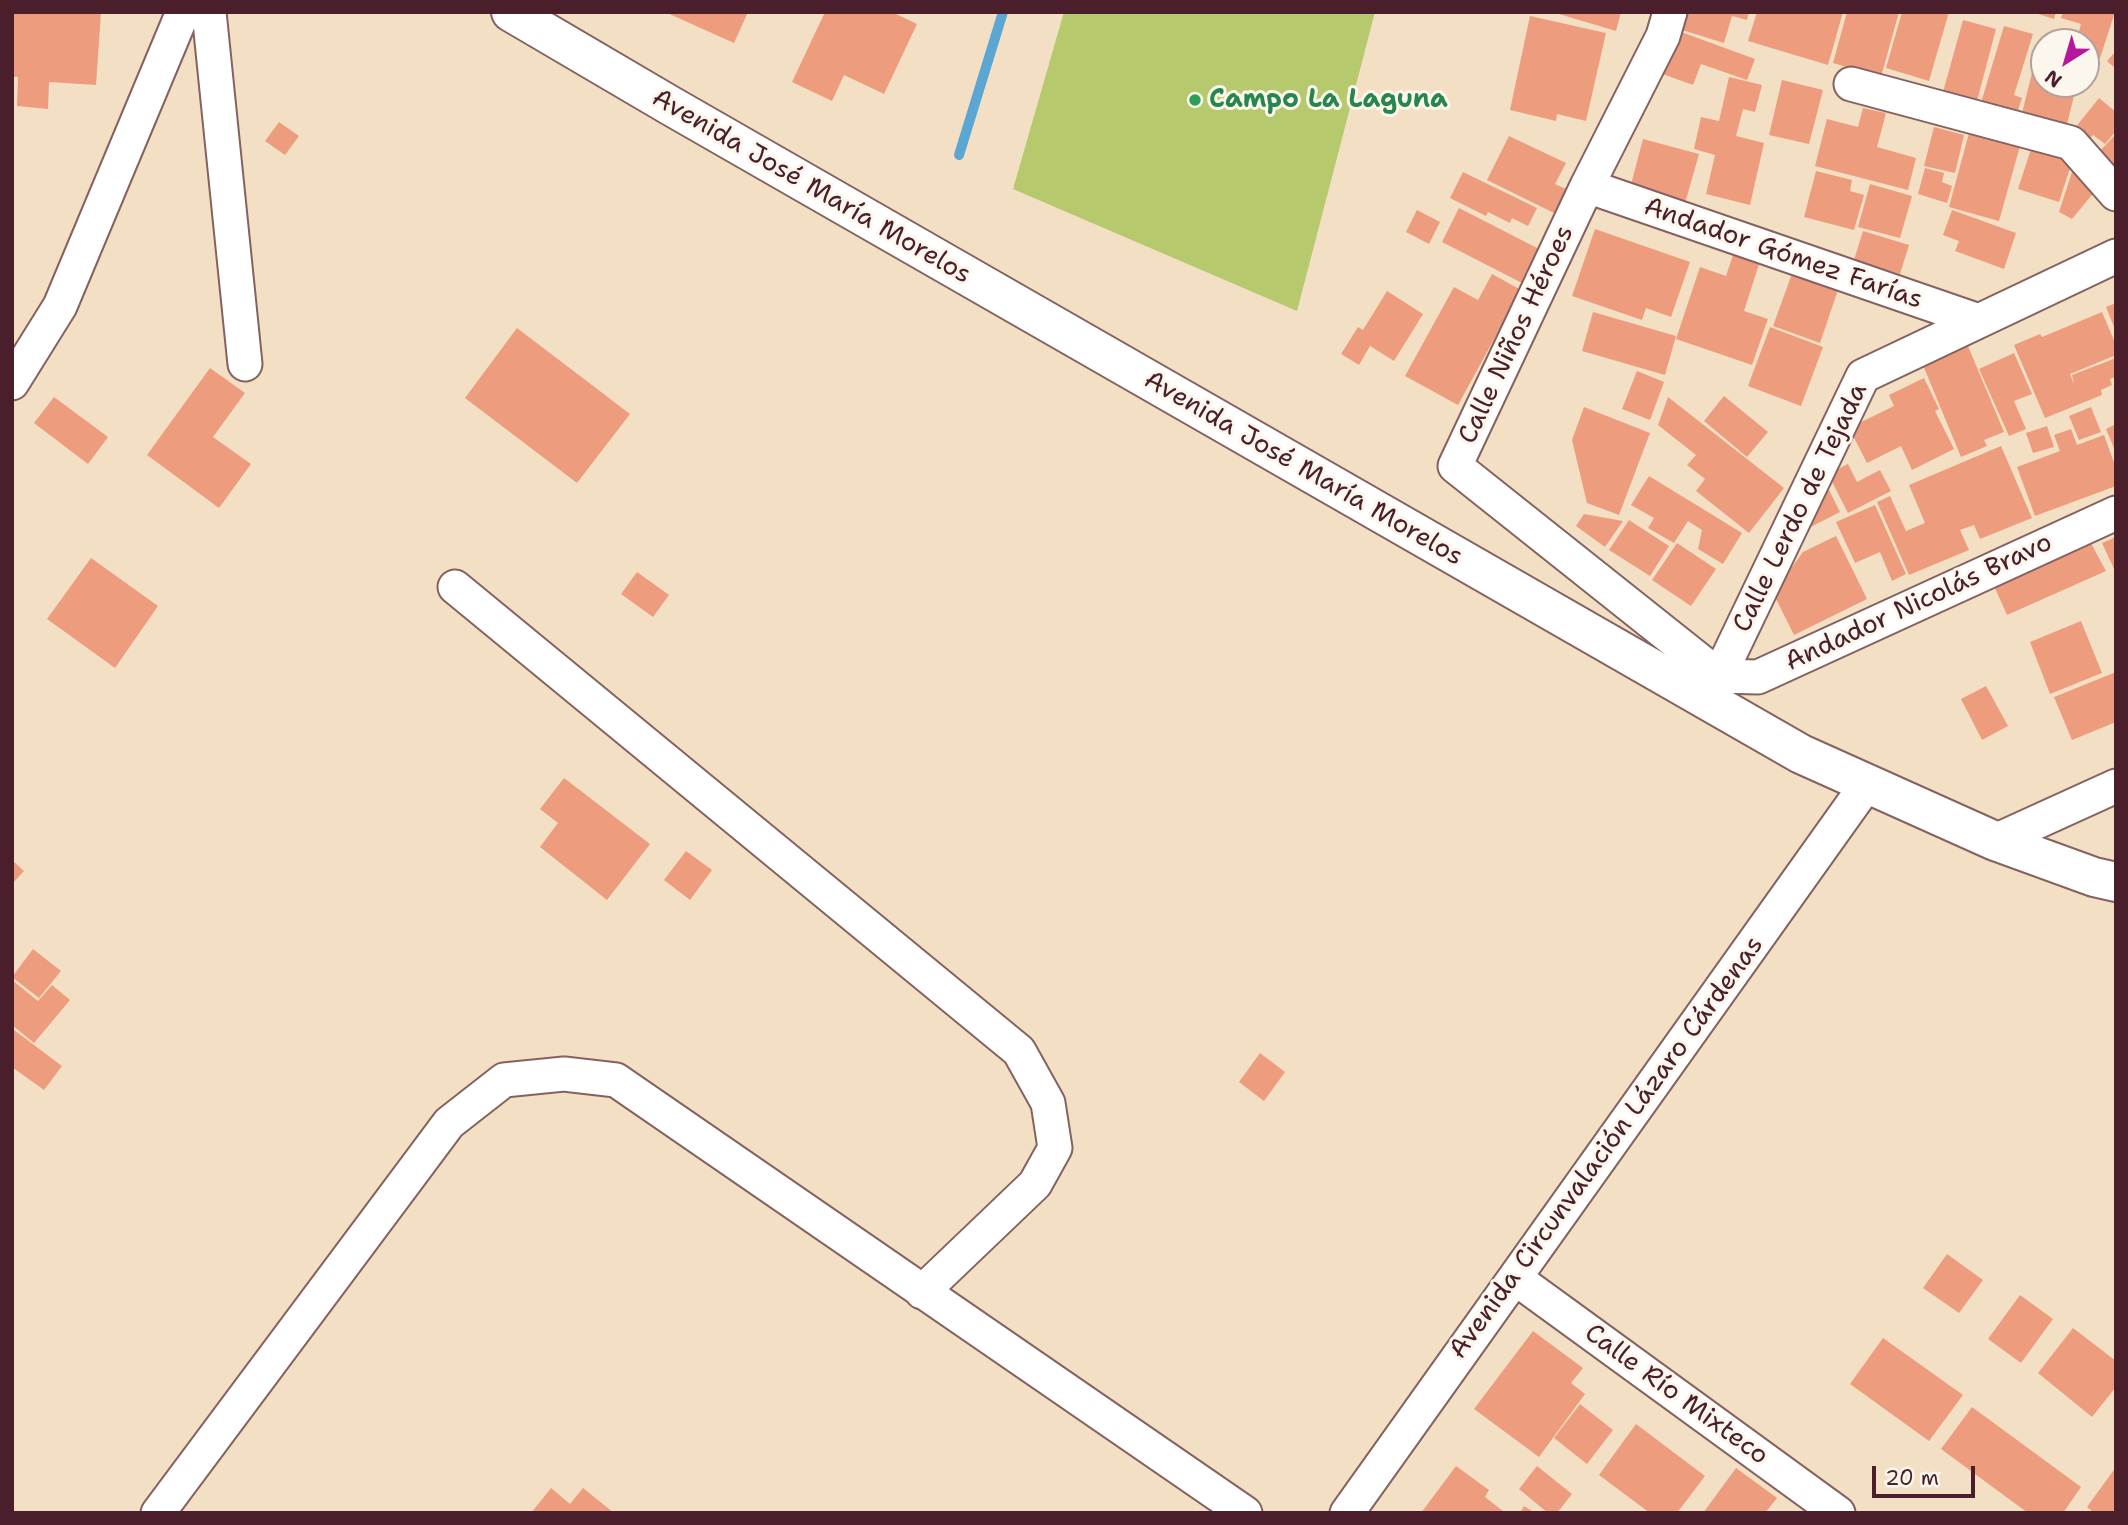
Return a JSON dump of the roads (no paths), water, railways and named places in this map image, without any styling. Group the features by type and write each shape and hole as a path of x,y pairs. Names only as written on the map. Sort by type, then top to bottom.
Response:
{"main road":[{"name":"Avenida José María Morelos","path":"511,12 671,107 1713,688 1801,754 1995,841 2094,877 2116,882"}],"street":[{"path":"12,383 61,306 183,12"},
{"path":"209,12 245,364"},
{"name":"Calle Niños Héroes","path":"1670,12 1663,36 1587,186 1455,466 1713,688"},
{"path":"1851,84 2071,143 2116,194"},
{"name":"Andador Gómez Farías","path":"1587,186 1979,321"},
{"name":"Calle Lerdo de Tejada","path":"1713,688 1863,376 2116,256"},
{"name":"Andador Nicolás Bravo","path":"1713,688 1758,677 2116,513"},
{"path":"455,587 1019,1051 1048,1103 1055,1148 1035,1184 922,1292"},
{"name":"Avenida Circunvalación Lázaro Cárdenas","path":"1347,1513 1867,784"},
{"path":"1995,841 2116,786"},
{"path":"158,1513 449,1122 504,1080 564,1074 616,1080 1245,1513"},
{"name":"Calle Río Mixteco","path":"1515,1278 1838,1513"}],"waterway":[{"path":"959,155 1003,12"}],"place":[{"name":"Campo La Laguna","path":"1195,100"}]}
